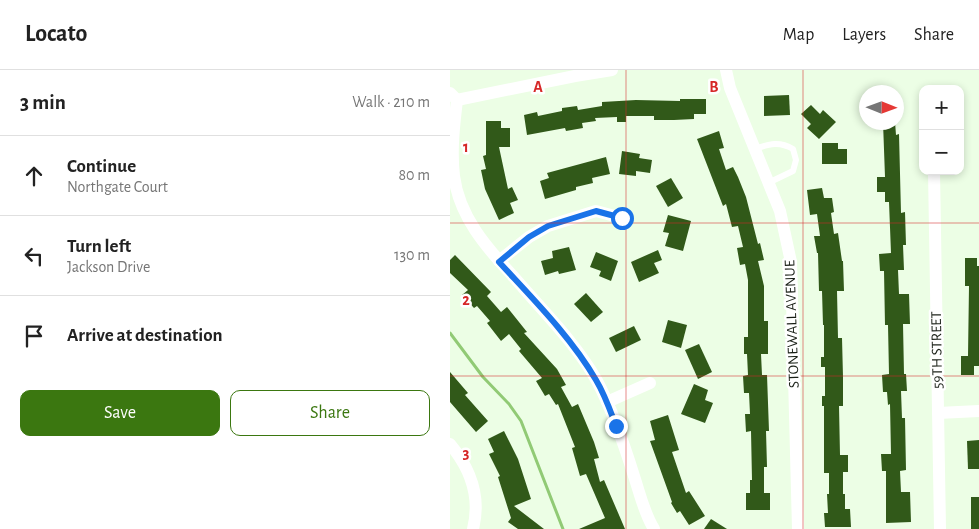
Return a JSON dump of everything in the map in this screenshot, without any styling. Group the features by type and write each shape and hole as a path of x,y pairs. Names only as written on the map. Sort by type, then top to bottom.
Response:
{"street":[{"path":"612,70 454,97 454,176 457,192 468,219 476,232 499,262 568,340 596,380 607,402 634,475 644,510 654,529"},
{"name":"STONEWALL AVENUE","path":"725,70 730,88 780,211 791,262 798,529"},
{"name":"59TH STREET","path":"934,175 940,529"},
{"path":"499,262 529,237 548,226 596,211 622,218"},
{"path":"607,402 650,384"},
{"path":"938,413 979,411"},
{"path":"450,444 461,457 476,493 473,529"}],"lane":[{"path":"754,148 773,143 784,144 793,150 796,160 793,171 768,183"}],"building":[{"path":"789,95 790,115 764,116 764,96"},
{"path":"680,99 706,99 706,114 694,114 694,119 674,120 654,120 654,116 626,116 626,122 617,122 617,117 595,118 596,121 582,123 583,128 566,131 565,128 527,135 524,115 537,112 538,116 562,111 562,108 577,106 578,110 602,106 602,102 636,100 680,101"},
{"path":"811,105 820,114 823,110 836,122 819,139 807,128 811,124 801,114"},
{"path":"486,121 501,121 501,128 510,128 510,147 499,147 508,189 512,187 518,200 510,203 514,213 499,220 485,189 481,170 486,169 483,156 486,155"},
{"path":"883,130 896,130 896,135 899,134 901,213 905,212 906,245 903,245 904,270 898,270 899,294 909,294 910,324 903,324 904,374 906,374 907,391 901,391 902,418 905,418 906,470 900,471 901,492 910,492 911,522 886,523 886,471 882,471 881,454 891,454 890,404 888,405 887,392 883,392 882,375 889,374 888,325 885,325 884,271 880,271 879,254 891,253 889,202 885,202 885,192 877,192 877,177 885,177"},
{"path":"719,131 724,148 719,149 726,170 733,167 738,177 746,197 764,260 758,261 764,286 764,321 768,321 768,354 761,354 762,375 767,375 769,431 766,431 767,467 764,467 764,493 770,493 770,510 746,510 746,493 750,493 750,480 752,480 751,431 746,432 745,414 750,414 749,393 744,393 743,376 748,375 747,354 744,354 744,337 748,337 748,280 745,264 740,265 737,248 743,247 738,226 732,227 726,204 723,206 697,139"},
{"path":"822,143 838,143 838,149 847,149 847,164 822,164"},
{"path":"622,151 640,154 639,158 652,160 650,173 636,171 636,176 619,174"},
{"path":"606,157 610,174 592,178 593,183 576,187 576,190 545,199 540,181 549,178 547,173"},
{"path":"671,178 683,198 668,207 656,186"},
{"path":"822,188 824,198 832,198 834,212 831,213 834,234 838,233 843,261 844,291 837,291 838,338 842,338 843,377 843,406 839,406 840,455 848,455 848,472 843,472 843,494 845,494 845,509 850,509 851,527 825,527 824,513 828,513 829,473 824,473 824,406 822,406 822,396 825,396 825,367 821,367 821,357 824,357 824,325 822,291 819,291 818,253 814,236 820,236 817,214 810,215 807,190"},
{"path":"668,215 691,221 683,251 665,246 669,233 663,232"},
{"path":"569,247 576,270 559,274 558,271 545,275 541,261 553,258 552,251"},
{"path":"658,250 662,260 654,263 659,273 639,282 631,262"},
{"path":"596,252 618,261 611,281 599,276 601,271 590,267"},
{"path":"455,255 491,292 487,296 501,312 507,307 527,332 524,333 557,369 566,385 561,387 572,407 578,404 599,458 594,459 600,482 604,480 625,529 579,529 605,518 586,474 580,476 572,448 575,447 558,404 556,405 549,394 545,396 536,381 542,378 519,351 521,349 509,334 501,341 487,323 490,321 477,306 474,308 462,295 468,290 450,273 450,260"},
{"path":"965,258 977,258 977,266 979,266 979,366 974,366 974,375 961,375 961,356 968,356 969,286 965,286"},
{"path":"586,293 603,312 591,322 574,304"},
{"path":"668,320 687,325 681,348 662,342"},
{"path":"634,326 641,340 616,352 609,338"},
{"path":"699,344 712,372 698,379 685,350"},
{"path":"450,372 468,393 465,395 488,421 476,432 450,402"},
{"path":"694,384 708,390 705,400 713,403 705,423 681,414"},
{"path":"668,415 679,450 672,452 686,493 689,491 705,516 689,525 680,511 677,513 671,503 650,441 655,440 650,421"},
{"path":"504,431 518,459 531,499 514,506 544,529 518,529 508,522 511,518 498,477 500,476 489,454 494,452 488,439"},
{"path":"979,440 979,469 968,469 967,441"},
{"path":"971,497 979,497 979,529 971,529"},
{"path":"711,519 727,529 704,529"}],"waterway":[{"path":"450,333 483,377 509,404 521,421 563,529"}],"route":[{"path":"616,426 596,380 581,358 568,340 499,262 529,237 548,226 567,219 596,211 622,218"}]}
